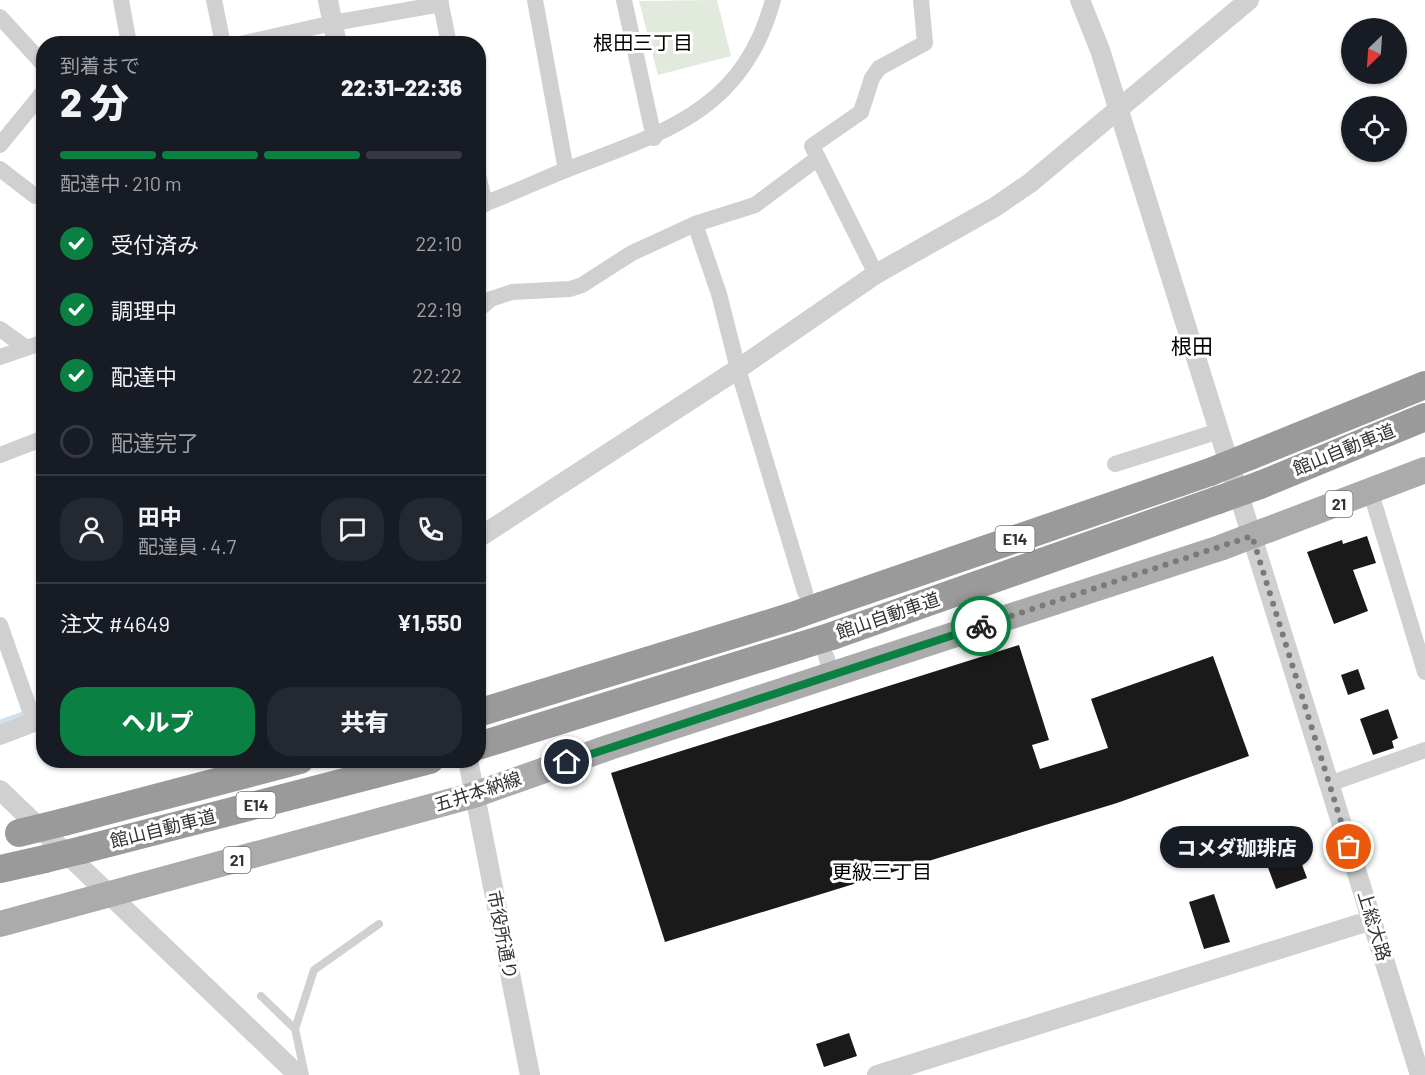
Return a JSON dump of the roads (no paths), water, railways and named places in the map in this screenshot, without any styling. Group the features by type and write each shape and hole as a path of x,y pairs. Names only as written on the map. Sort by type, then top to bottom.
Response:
{"highway":[{"name":"館山自動車道","path":"487,710 790,617 813,599 1210,472 1425,385"},
{"name":"館山自動車道","path":"490,742 800,646 830,656 1425,417"},
{"name":"館山自動車道","path":"9,835 270,768"},
{"name":"館山自動車道","path":"0,869 399,768"}],"main road":[{"name":"五井本納線","path":"0,924 474,795 830,656 1252,536 1371,493 1425,470"}],"street":[{"path":"121,0 128,36"},
{"path":"214,0 221,36"},
{"path":"328,0 335,36"},
{"path":"535,0 566,170"},
{"path":"624,0 654,138"},
{"path":"486,203 566,170 654,138 699,111 726,86 758,41 773,0"},
{"path":"876,274 812,146 861,112 872,78 879,68 925,43 921,0"},
{"name":"上総大路","path":"1080,0 1100,50 1120,111 1420,1075"},
{"path":"486,533 738,369 876,274 995,207 1030,183 1120,111 1249,0"},
{"path":"275,36 440,2 447,36"},
{"path":"0,17 36,56"},
{"path":"0,145 36,101"},
{"path":"486,303 491,299 512,292 570,289 582,285 632,253 695,224 755,204 818,158"},
{"path":"0,169 36,196"},
{"path":"695,224 719,294 738,369 813,599"},
{"path":"0,329 25,347"},
{"path":"0,357 36,344"},
{"path":"1115,464 1219,431"},
{"path":"0,454 36,441"},
{"path":"1371,493 1425,672"},
{"path":"0,625 36,713"},
{"path":"0,735 36,721"},
{"path":"1329,784 1425,750"},
{"name":"市役所通り","path":"469,768 530,1075"},
{"path":"0,790 18,804 107,895 298,1075"},
{"path":"878,1075 1372,920"}],"lane":[{"path":"305,1075 295,1029 314,970 379,924"},
{"path":"261,996 295,1029"}],"waterway":[{"path":"0,722 36,709"}],"place":[{"name":"コメダ珈琲店","path":"1349,847"}],"district":[{"name":"根田三丁目","path":"643,43"},
{"name":"根田","path":"1192,347"},
{"name":"更級三丁目","path":"882,872"}]}
